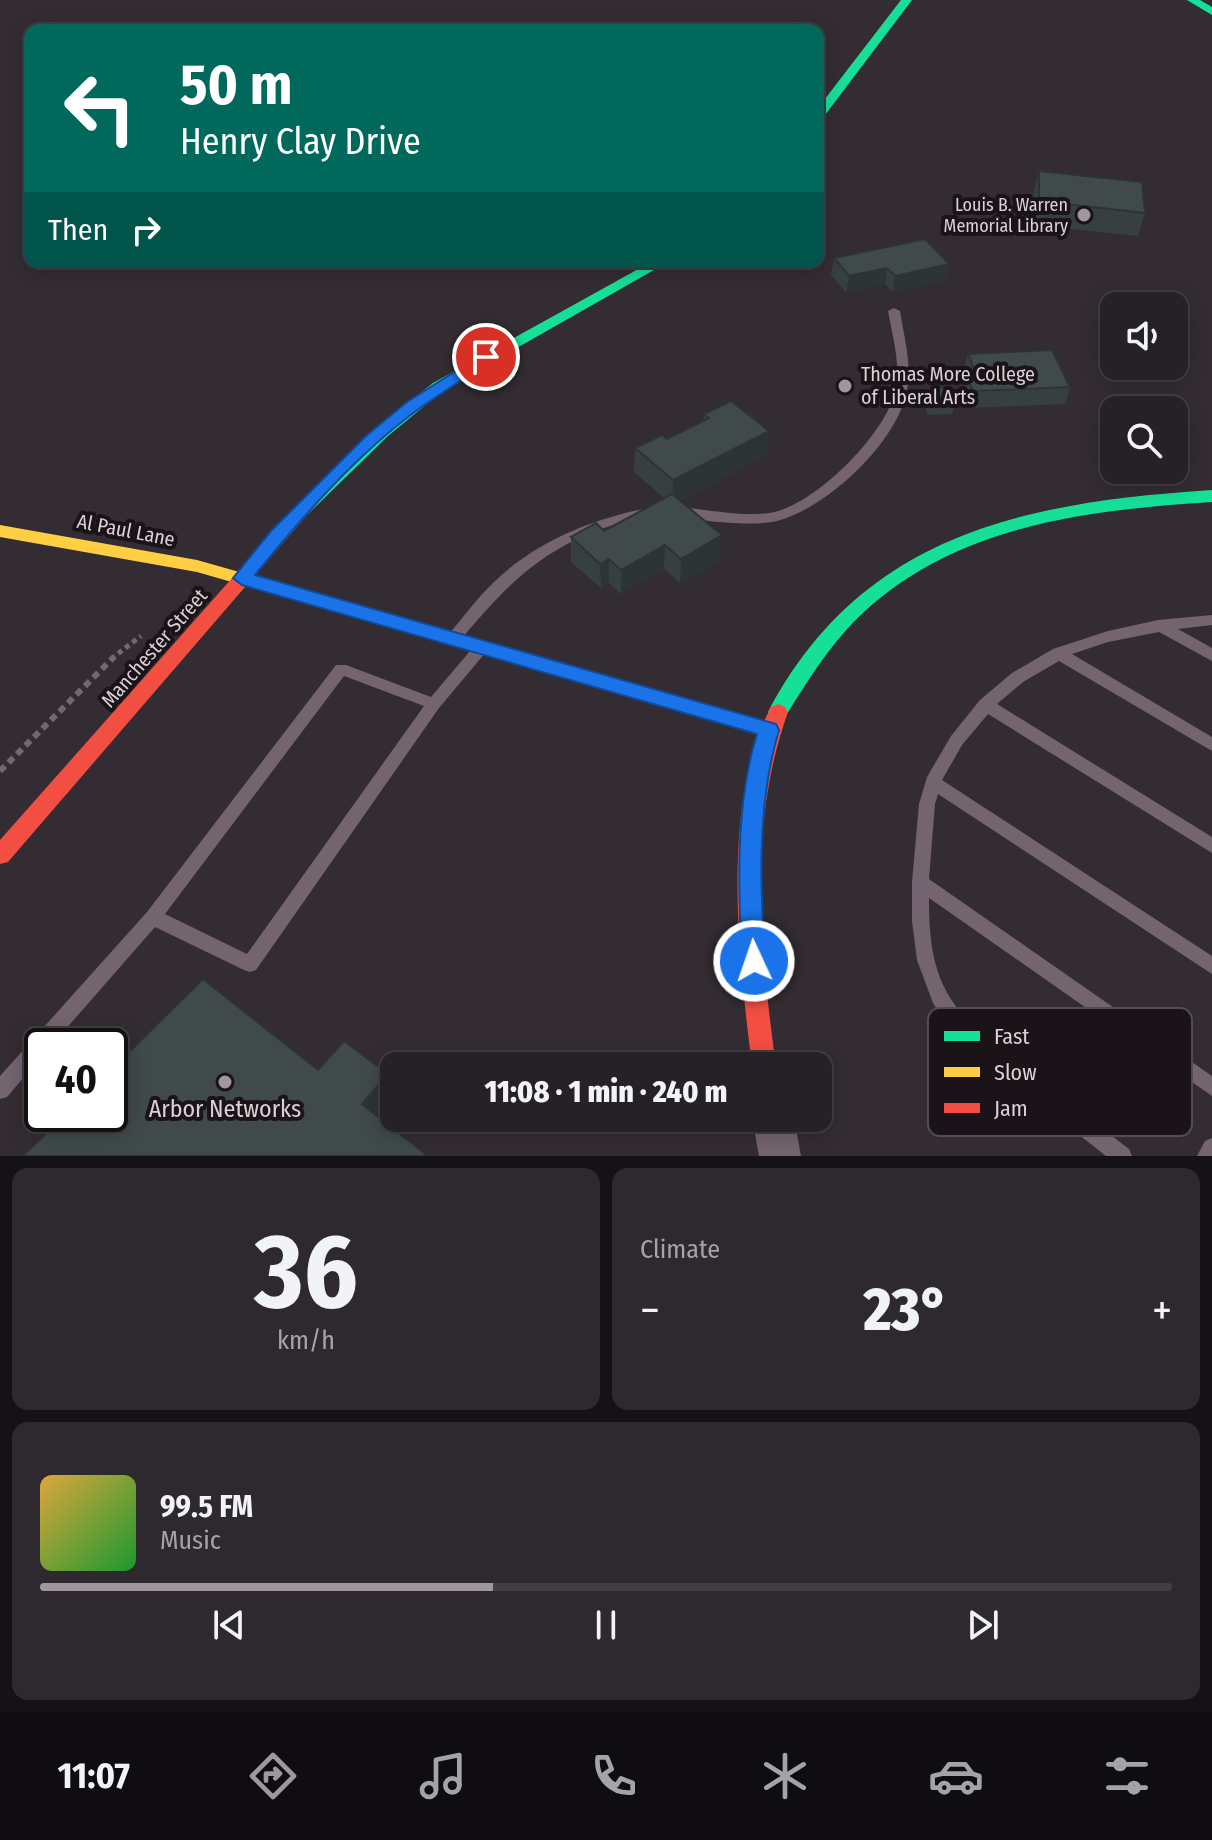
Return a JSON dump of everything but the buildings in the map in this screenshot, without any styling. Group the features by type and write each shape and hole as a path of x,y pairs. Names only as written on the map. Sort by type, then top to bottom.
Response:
{"street":[{"path":"824,108 907,0"},
{"path":"1192,0 1212,12"},
{"name":"Manchester Street","path":"0,855 199,630 277,536 372,440 413,406 486,357 588,305 651,268"},
{"path":"762,1052 750,902 759,761 769,730 805,665 846,613 898,570 957,539 1022,517 1091,503 1212,496"},
{"name":"Al Paul Lane","path":"0,531 112,549 242,578 769,730"},
{"path":"776,1132 780,1156"}],"lane":[{"path":"453,639 507,578 573,534 636,515 667,511 773,518 800,506 858,462 881,433 900,396 902,370 894,311"},
{"path":"946,1008 924,954 920,882 927,808 933,782 957,740 1005,683 1058,653 1158,625 1212,620"},
{"path":"1158,625 1212,655"},
{"path":"153,917 250,964 434,704 481,648"},
{"path":"1058,653 1212,745"},
{"path":"0,1090 153,917 341,669 434,704"},
{"path":"985,704 1212,846"},
{"path":"933,782 1212,966"},
{"path":"920,882 1099,1008"},
{"path":"1192,1073 1212,1087"},
{"path":"1096,1136 1122,1156"},
{"path":"1207,1156 1212,1148"}],"path":[{"path":"0,771 99,668 127,644 168,625 199,630"}],"traffic: fast":[{"path":"824,108 907,0"},
{"path":"1192,0 1212,12"},
{"path":"301,511 382,432 439,386 650,268"},
{"path":"778,712 815,653 858,606 907,569 961,542 1019,522 1081,509 1145,500 1212,496"},
{"path":"521,659 769,730"}],"traffic: slow":[{"path":"0,531 197,566 521,659"}],"traffic: jam":[{"path":"0,855 301,511"},
{"path":"762,1052 751,934 751,838 755,792 764,750 778,712"}],"place":[{"name":"Louis B. Warren Memorial Library","path":"1084,215"},
{"name":"Thomas More College of Liberal Arts","path":"845,386"},
{"name":"Arbor Networks","path":"225,1082"}],"route":[{"path":"486,357 413,406 372,440 277,536 242,578 769,730 759,761 755,806 750,902 754,961"}]}
